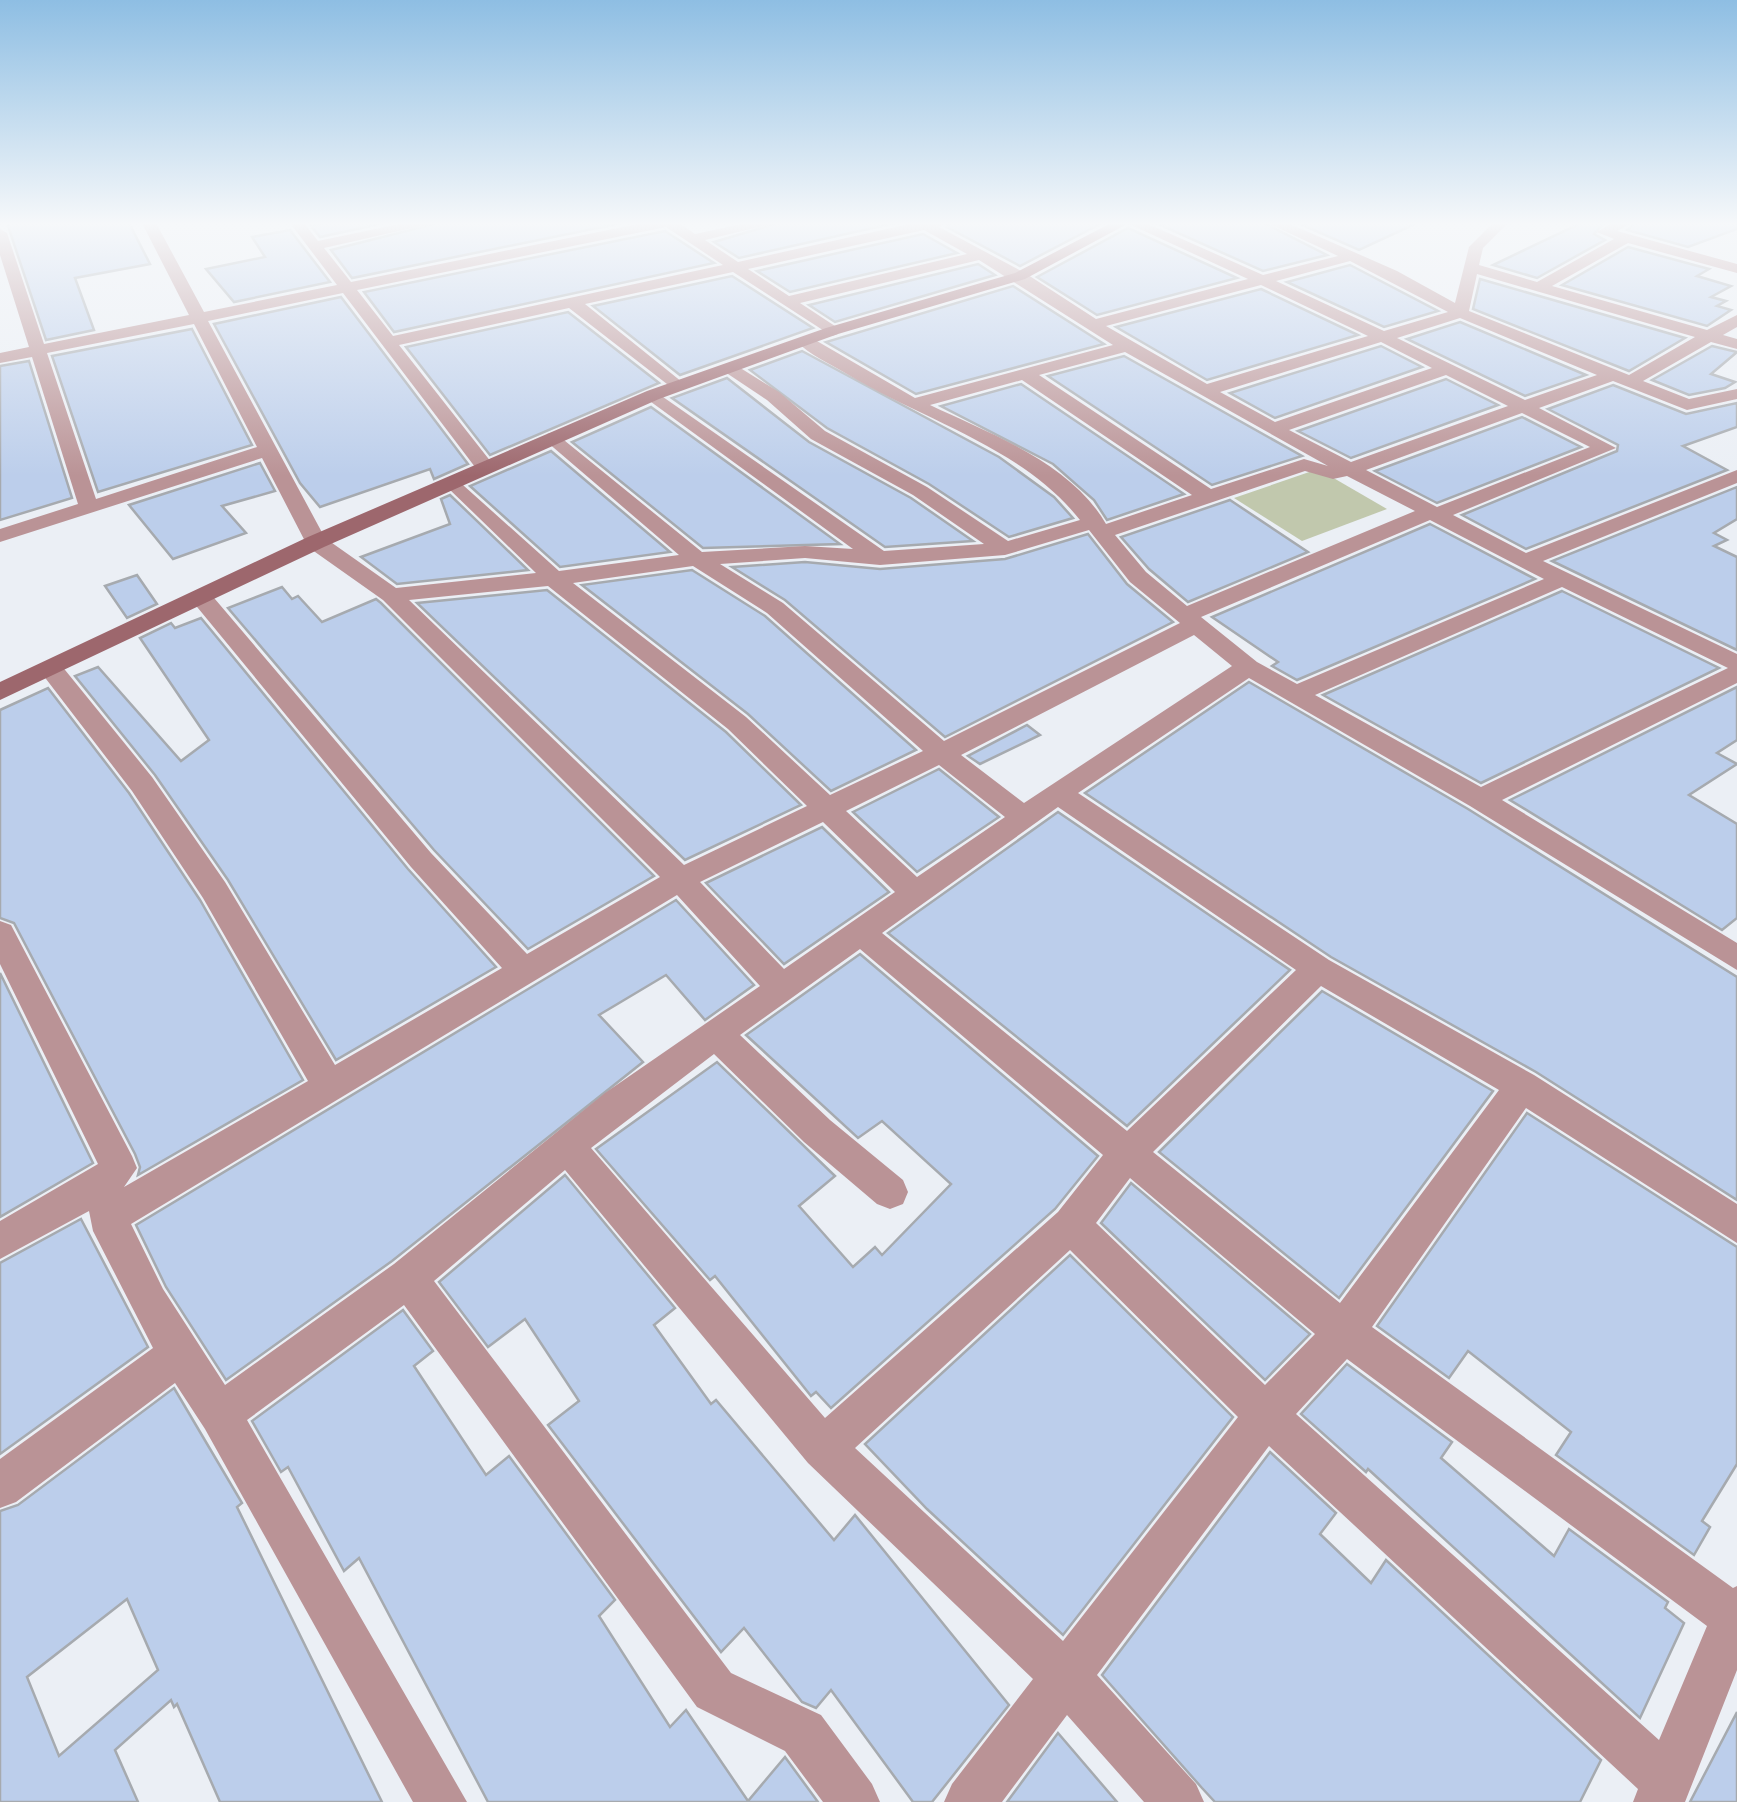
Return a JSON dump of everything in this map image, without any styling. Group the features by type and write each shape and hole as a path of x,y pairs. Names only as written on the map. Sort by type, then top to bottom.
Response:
{"street":[{"path":"24,307 89,508"},
{"path":"154,308 159,307"},
{"path":"194,307 265,452 316,542 391,595 680,880 783,990"},
{"path":"0,358 261,307"},
{"path":"363,307 486,467"},
{"path":"389,342 549,307"},
{"path":"578,307 676,386"},
{"path":"796,307 832,330"},
{"path":"0,692 316,542 652,395 832,330 912,307"},
{"path":"1066,307 1126,346 1350,470 1524,561 1737,663"},
{"path":"1091,324 1160,307"},
{"path":"0,1241 104,1201 330,1087 680,880 940,752 1189,621 1435,512 1606,448 1320,307"},
{"path":"1450,307 1688,405 1737,394"},
{"path":"1461,313 1462,307"},
{"path":"1606,307 1737,344"},
{"path":"1206,390 1461,313"},
{"path":"1630,382 1737,320"},
{"path":"804,340 1004,448 1063,485 1138,577 1248,667 1729,944"},
{"path":"915,403 1126,346"},
{"path":"728,368 774,396 790,415 818,435 920,491 1006,549"},
{"path":"1274,428 1444,370"},
{"path":"1024,374 1210,498"},
{"path":"391,595 554,579 697,559 805,552 880,558 1006,549 1210,498 1304,465 1333,473 1350,470 1610,376"},
{"path":"652,395 880,558"},
{"path":"554,438 697,559 775,608 940,752 1024,818"},
{"path":"0,536 265,452"},
{"path":"1524,561 1737,476"},
{"path":"454,482 554,579 737,723 915,894"},
{"path":"1293,695 1565,578"},
{"path":"201,597 421,860 525,972"},
{"path":"220,1414 408,1278 566,1145 915,894 1248,667"},
{"path":"52,670 142,784 214,890 330,1087"},
{"path":"1480,799 1737,673"},
{"path":"1058,794 1318,969 1522,1086 1737,1226"},
{"path":"0,933 119,1168 104,1201"},
{"path":"861,933 1125,1156 1344,1332 1736,1615 1664,1792 1072,1226"},
{"path":"824,1448 1072,1226 1125,1156 1318,969"},
{"path":"718,1036 817,1131 890,1192"},
{"path":"970,1802 1068,1679 1266,1415 1344,1332 1522,1086"},
{"path":"566,1145 824,1448 1068,1679 1178,1802"},
{"path":"104,1201 179,1354 220,1414 442,1802"},
{"path":"408,1278 714,1690 803,1733 854,1802"},
{"path":"0,1486 179,1354"}],"green space":[{"path":"1318,469 1387,509 1302,541 1234,498"}],"building":[{"path":"35,307 86,307 94,330 46,340"},
{"path":"294,307 349,307 468,464 434,479 430,469 320,507 300,483 214,324"},
{"path":"375,307 510,307 394,332"},
{"path":"594,307 780,307 813,328 680,375"},
{"path":"812,307 886,307 835,322"},
{"path":"943,307 1046,307 1104,344 916,394 826,342"},
{"path":"1085,307 1127,307 1097,315"},
{"path":"1192,307 1299,307 1358,335 1207,380 1116,327"},
{"path":"1341,307 1431,307 1438,311 1384,327"},
{"path":"1578,307 1685,338 1629,371 1473,309"},
{"path":"1640,307 1731,310 1707,326"},
{"path":"568,312 659,383 490,455 406,347"},
{"path":"1460,322 1586,375 1525,396 1407,339"},
{"path":"192,329 252,445 98,492 52,356"},
{"path":"1381,346 1422,367 1275,418 1230,393"},
{"path":"1712,346 1737,352 1711,374 1735,382 1725,388 1689,395 1652,380"},
{"path":"802,351 999,457 1054,497 1073,518 1009,537 929,484 827,428 750,370"},
{"path":"1124,356 1302,456 1212,485 1048,376"},
{"path":"29,361 72,498 0,520 0,366"},
{"path":"727,378 809,442 911,498 973,541 885,547 672,398"},
{"path":"1446,379 1498,405 1351,458 1298,431"},
{"path":"1021,384 1184,494 1107,520 1094,500 1053,464 941,406"},
{"path":"1613,385 1686,414 1737,403 1737,427 1683,446 1727,470 1526,549 1462,515 1617,451 1618,445 1548,409"},
{"path":"651,407 840,544 703,548 572,442"},
{"path":"1522,417 1581,447 1437,503 1375,471"},
{"path":"551,451 670,552 560,567 470,486"},
{"path":"260,463 275,491 222,506 246,533 173,559 129,505"},
{"path":"1737,487 1737,519 1714,533 1727,540 1714,546 1737,557 1737,650 1552,561"},
{"path":"450,495 528,570 397,584 361,557 450,524 441,499"},
{"path":"1230,500 1308,552 1188,602 1149,569 1121,537"},
{"path":"1430,524 1535,579 1297,680 1272,666 1278,662 1212,617"},
{"path":"1088,534 1127,584 1173,622 945,737 785,600 732,567 805,562 880,569 1005,559"},
{"path":"692,570 765,616 916,750 831,791 748,714 582,585"},
{"path":"137,575 157,604 127,618 105,586"},
{"path":"282,587 292,599 298,596 322,622 376,599 654,876 528,949 434,850 228,608"},
{"path":"547,590 726,732 801,805 685,860 417,603"},
{"path":"1562,591 1719,668 1481,783 1323,695"},
{"path":"201,618 408,869 496,967 336,1060 228,880 155,775 75,676 98,667 181,761 209,740 140,638 171,623 175,628"},
{"path":"1249,682 1468,809 1737,977 1737,1200 1536,1072 1331,957 1085,793"},
{"path":"1737,687 1737,740 1717,753 1737,764 1689,795 1737,824 1737,918 1722,930 1510,800"},
{"path":"48,688 129,793 200,900 303,1080 138,1175 140,1167 135,1154 14,923 0,918 0,710"},
{"path":"1027,725 1040,735 980,764 968,756"},
{"path":"939,769 999,817 917,872 853,812"},
{"path":"1058,812 1290,970 1127,1126 888,933"},
{"path":"822,827 889,892 784,964 706,883"},
{"path":"676,900 754,985 705,1020 666,975 599,1015 643,1062 392,1261 226,1380 166,1287 136,1225"},
{"path":"860,954 1098,1156 1055,1209 831,1408 816,1392 811,1396 715,1276 710,1280 596,1149 717,1062 835,1176 799,1206 853,1267 875,1247 882,1255 951,1184 882,1121 858,1138 746,1035"},
{"path":"0,973 93,1163 0,1217"},
{"path":"1322,991 1493,1091 1339,1298 1159,1152"},
{"path":"1527,1113 1737,1247 1737,1464 1702,1521 1710,1527 1694,1555 1556,1455 1571,1432 1468,1351 1449,1378 1377,1326"},
{"path":"565,1175 675,1308 654,1325 711,1404 716,1400 834,1540 855,1515 1009,1705 932,1802 913,1802 831,1690 816,1708 802,1702 744,1628 721,1652 548,1425 579,1401 525,1319 488,1347 439,1282"},
{"path":"1131,1183 1310,1334 1265,1380 1101,1223"},
{"path":"81,1219 148,1347 0,1454 0,1263"},
{"path":"1070,1255 1233,1417 1063,1635 927,1509 865,1444"},
{"path":"403,1310 433,1351 414,1366 486,1475 509,1456 615,1600 599,1616 670,1727 686,1710 748,1801 785,1757 818,1802 488,1802 359,1558 344,1571 288,1467 281,1472 252,1421"},
{"path":"1347,1364 1452,1442 1441,1458 1554,1556 1569,1529 1668,1602 1665,1608 1684,1623 1640,1718 1368,1469 1366,1472 1301,1414"},
{"path":"174,1388 242,1503 237,1507 382,1802 220,1802 177,1704 174,1707 171,1700 115,1750 138,1802 0,1802 0,1511 18,1505","holes":["127,1599 158,1670 59,1756 27,1677"]},
{"path":"1270,1452 1336,1513 1320,1534 1371,1583 1386,1560 1601,1760 1580,1802 1215,1802 1202,1788 1102,1675"},
{"path":"1737,1712 1737,1802 1690,1802"},
{"path":"1058,1733 1117,1802 1007,1802"}]}
